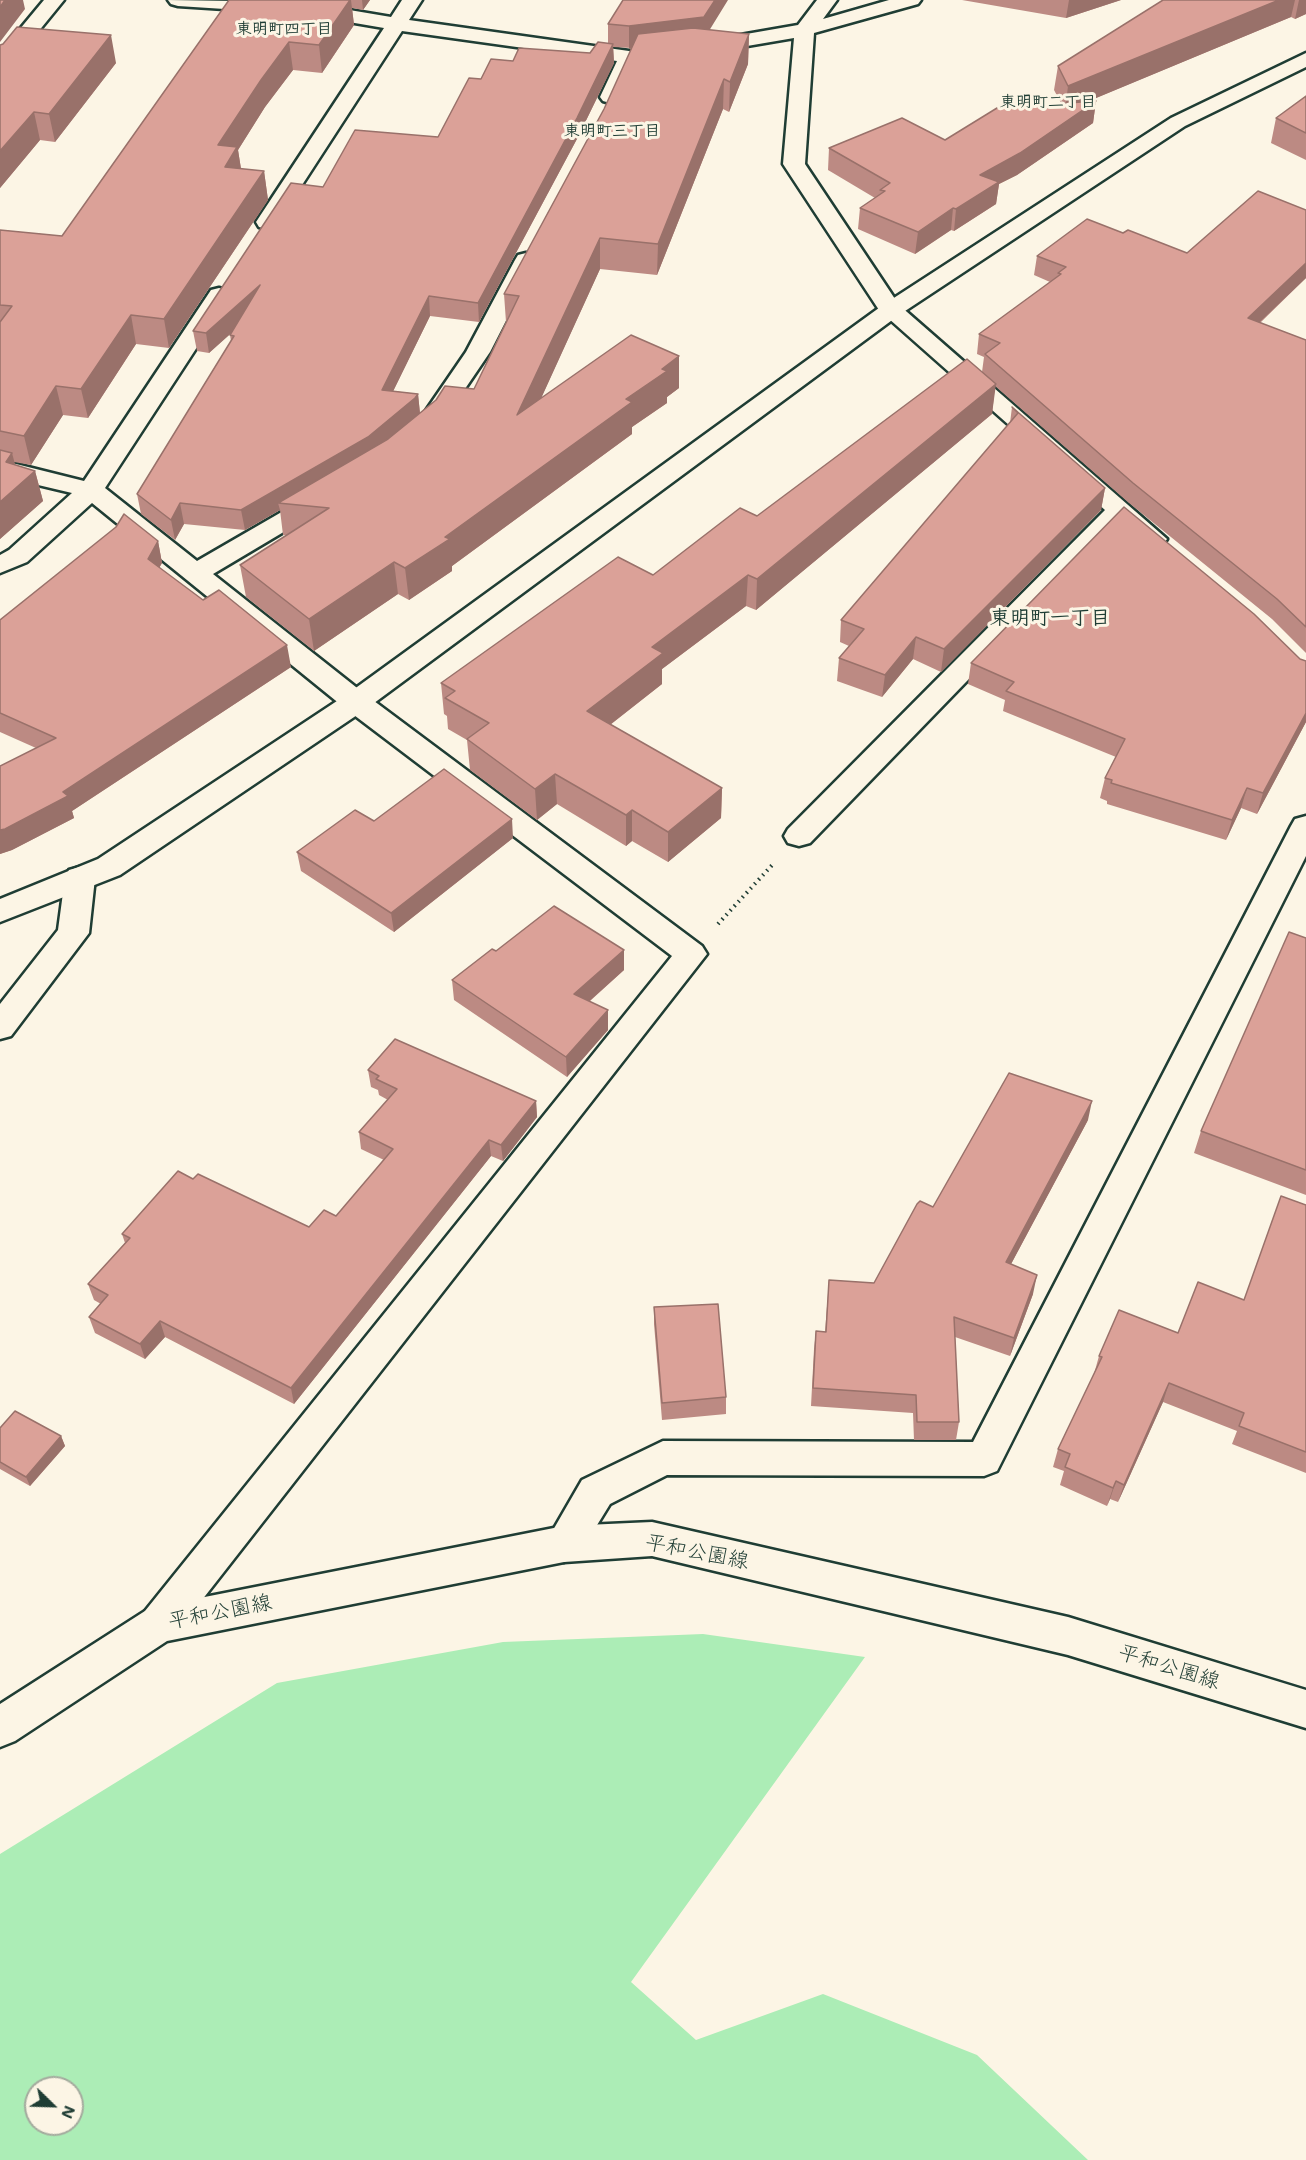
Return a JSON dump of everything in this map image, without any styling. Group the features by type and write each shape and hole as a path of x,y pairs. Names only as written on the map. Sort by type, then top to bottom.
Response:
{"street":[{"path":"32,0 59,0"},
{"path":"0,66 54,0"},
{"path":"178,0 302,8 396,24 628,57 651,54"},
{"path":"253,242 412,0"},
{"path":"827,0 804,30 794,164 891,310 1172,554"},
{"path":"685,50 741,43 804,30 911,0"},
{"path":"600,117 628,57"},
{"path":"0,911 109,867 356,702 891,310 1178,122 1306,59"},
{"path":"412,438 428,425 478,352 537,239"},
{"path":"0,565 18,556 91,490 234,272"},
{"path":"0,468 91,490 356,702 691,954 159,1624"},
{"path":"194,574 341,487"},
{"path":"799,836 1119,510"},
{"path":"564,1544 596,1492 663,1458 821,1460 984,1458 1306,826"},
{"path":"0,1027 73,933 80,878"},
{"name":"平和公園線","path":"0,1727 159,1624 564,1544 652,1539 1068,1636 1306,1709"}],"path":[{"path":"691,954 799,836"}],"green space":[{"path":"703,1634 865,1657 631,1982 696,2040 823,1994 977,2055 1088,2160 0,2160 0,1854 277,1683 503,1642"}],"building":[{"path":"229,0 350,0 319,45 289,42 218,145 237,147 225,167 264,171 164,319 131,315 81,389 56,386 24,436 0,431 0,322 12,306 0,305 0,230 62,236"},
{"path":"623,0 715,0 704,17 629,26 608,24"},
{"path":"1163,0 1279,0 1068,86 1058,66"},
{"path":"17,27 111,35 49,114 34,112 0,151 0,45"},
{"path":"693,28 749,34 730,82 724,79 658,244 600,238 517,415 631,335 679,356 662,369 667,371 626,399 632,402 445,537 450,539 405,568 394,562 309,619 240,565 329,508 278,503 388,439 436,400 445,386 474,389 519,296 504,294 604,109 638,34"},
{"path":"598,42 613,44 577,118 478,303 429,296 382,390 418,394 415,398 368,437 241,510 180,503 171,520 137,494 234,336 230,335 260,285 206,333 193,331 291,183 323,187 355,130 438,137 469,78 481,79 491,59 513,61 519,48 590,53"},
{"path":"1306,96 1306,133 1276,118"},
{"path":"1096,101 1020,153 980,175 999,182 956,209 953,208 918,232 860,208 885,191 880,190 890,183 829,148 902,118 945,140 997,108"},
{"path":"1258,191 1306,210 1306,263 1248,318 1306,340 1306,627 1277,599 1133,483 985,354 1000,343 979,334 1061,274 1058,273 1066,267 1037,256 1087,219 1123,233 1128,230 1187,253"},
{"path":"967,359 996,384 757,579 748,575 652,647 663,653 587,711 722,788 668,832 632,810 626,815 555,774 535,789 467,739 489,723 445,698 455,691 441,683 618,557 653,575 740,508 757,516"},
{"path":"1012,407 1105,488 944,649 916,637 885,675 839,658 864,629 841,620 1018,413"},
{"path":"0,450 12,453 6,462 35,471 0,502"},
{"path":"1124,507 1254,614 1300,659 1306,661 1306,713 1263,793 1247,788 1232,820 1111,783 1112,780 1105,778 1125,739 1006,691 1014,682 971,663"},
{"path":"124,514 158,541 148,559 203,600 219,590 287,645 63,792 68,796 0,830 0,766 56,738 0,713 0,620 116,527"},
{"path":"444,769 512,819 391,913 297,852 355,810 374,821"},
{"path":"554,906 624,950 574,994 608,1010 566,1057 452,980 492,949 496,951"},
{"path":"1289,932 1306,938 1306,1170 1201,1131"},
{"path":"395,1039 536,1101 501,1145 489,1140 291,1388 160,1321 140,1344 89,1317 108,1295 88,1284 130,1238 122,1234 178,1171 193,1179 198,1174 309,1227 324,1210 336,1216 393,1149 359,1132 397,1089 376,1079 379,1076 368,1070"},
{"path":"1009,1073 1092,1101 1006,1262 1037,1275 1014,1338 954,1317 959,1422 917,1422 916,1395 813,1388 816,1331 826,1332 829,1280 874,1283 917,1204 920,1201 933,1207"},
{"path":"1281,1196 1306,1205 1306,1452 1239,1426 1244,1413 1169,1383 1124,1485 1116,1481 1113,1488 1065,1467 1070,1454 1058,1449 1102,1357 1099,1356 1119,1310 1178,1333 1198,1282 1244,1300"},
{"path":"718,1304 726,1397 662,1403 654,1307"},
{"path":"15,1411 61,1436 26,1477 0,1462 0,1428"}],"district":[{"name":"東明町四丁目","path":"284,29"},
{"name":"東明町二丁目","path":"1048,102"},
{"name":"東明町三丁目","path":"612,131"},
{"name":"東明町一丁目","path":"1050,618"}]}
